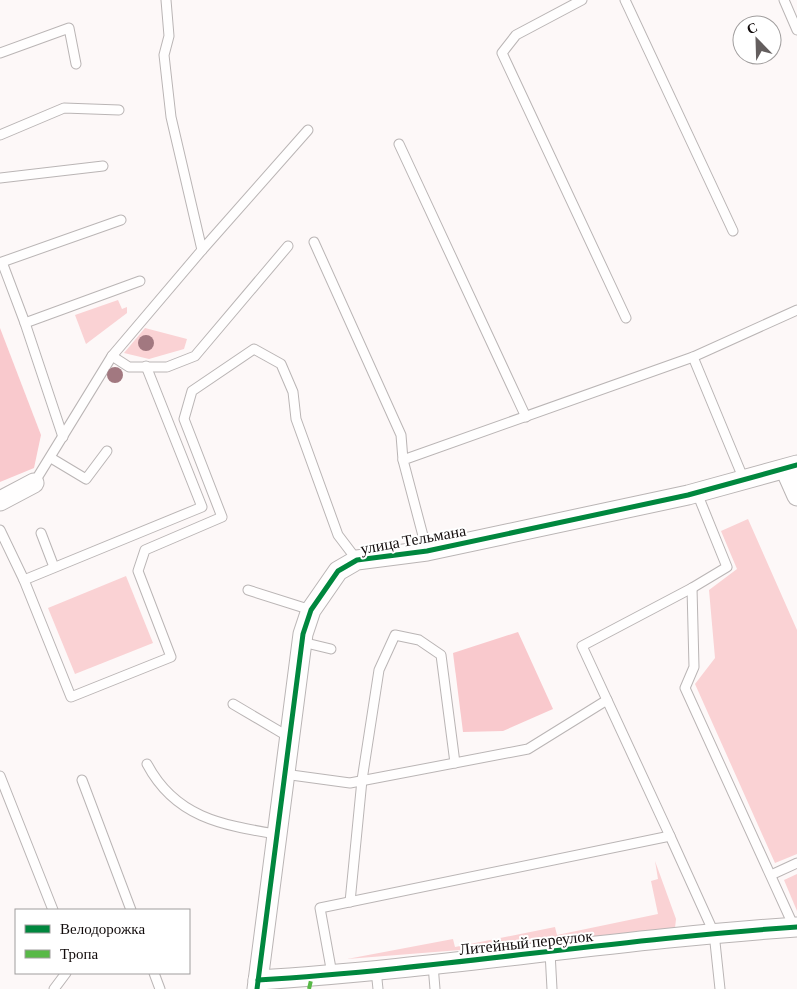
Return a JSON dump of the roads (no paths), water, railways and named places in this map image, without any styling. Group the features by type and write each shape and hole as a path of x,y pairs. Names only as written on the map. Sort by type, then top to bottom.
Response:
{"street":[{"name":"улица Тельмана","path":"257,984 302,642 312,610 338,571 357,560 427,551 696,493 791,467"},
{"path":"791,467 797,496"},
{"path":"0,501 34,483"},
{"name":"Литейный переулок","path":"257,984 332,974 377,980 433,965 714,933 796,927"}],"lane":[{"path":"166,0 169,36 164,55 171,117 202,250"},
{"path":"582,0 516,35 502,53 626,318"},
{"path":"625,0 733,231"},
{"path":"784,0 797,30"},
{"path":"0,53 69,28 76,64"},
{"path":"0,135 64,108 119,110"},
{"path":"34,483 112,356 308,130"},
{"path":"399,144 526,417"},
{"path":"0,178 103,166"},
{"path":"63,437 1,258 121,220"},
{"path":"314,242 401,435 403,460 427,551"},
{"path":"112,356 129,367 167,367 195,356 288,246"},
{"path":"25,323 140,281"},
{"path":"403,460 693,356 797,310"},
{"path":"0,530 24,580 71,697 171,657 138,572 145,550 222,517 184,420 192,392 254,349 282,364 293,392 296,420 338,535 357,560"},
{"path":"693,356 744,480"},
{"path":"24,580 202,507 146,366"},
{"path":"51,458 86,479 107,451"},
{"path":"696,493 726,568 582,646 714,933 720,989"},
{"path":"41,533 54,568"},
{"path":"692,588 694,667 685,688 796,927"},
{"path":"248,590 312,610"},
{"path":"350,902 362,780 379,670 395,635 419,640 442,655 455,763"},
{"path":"302,642 331,649"},
{"path":"284,774 350,783 528,749 607,700"},
{"path":"233,704 289,737"},
{"path":"147,764 155,779 183,807 221,824 276,834"},
{"path":"0,776 53,909"},
{"path":"82,780 131,909"},
{"path":"332,974 320,908 670,836"},
{"path":"771,875 797,863"},
{"path":"550,952 552,989"},
{"path":"433,965 435,989"},
{"path":"54,989 65,974"},
{"path":"154,974 160,989"}]}
